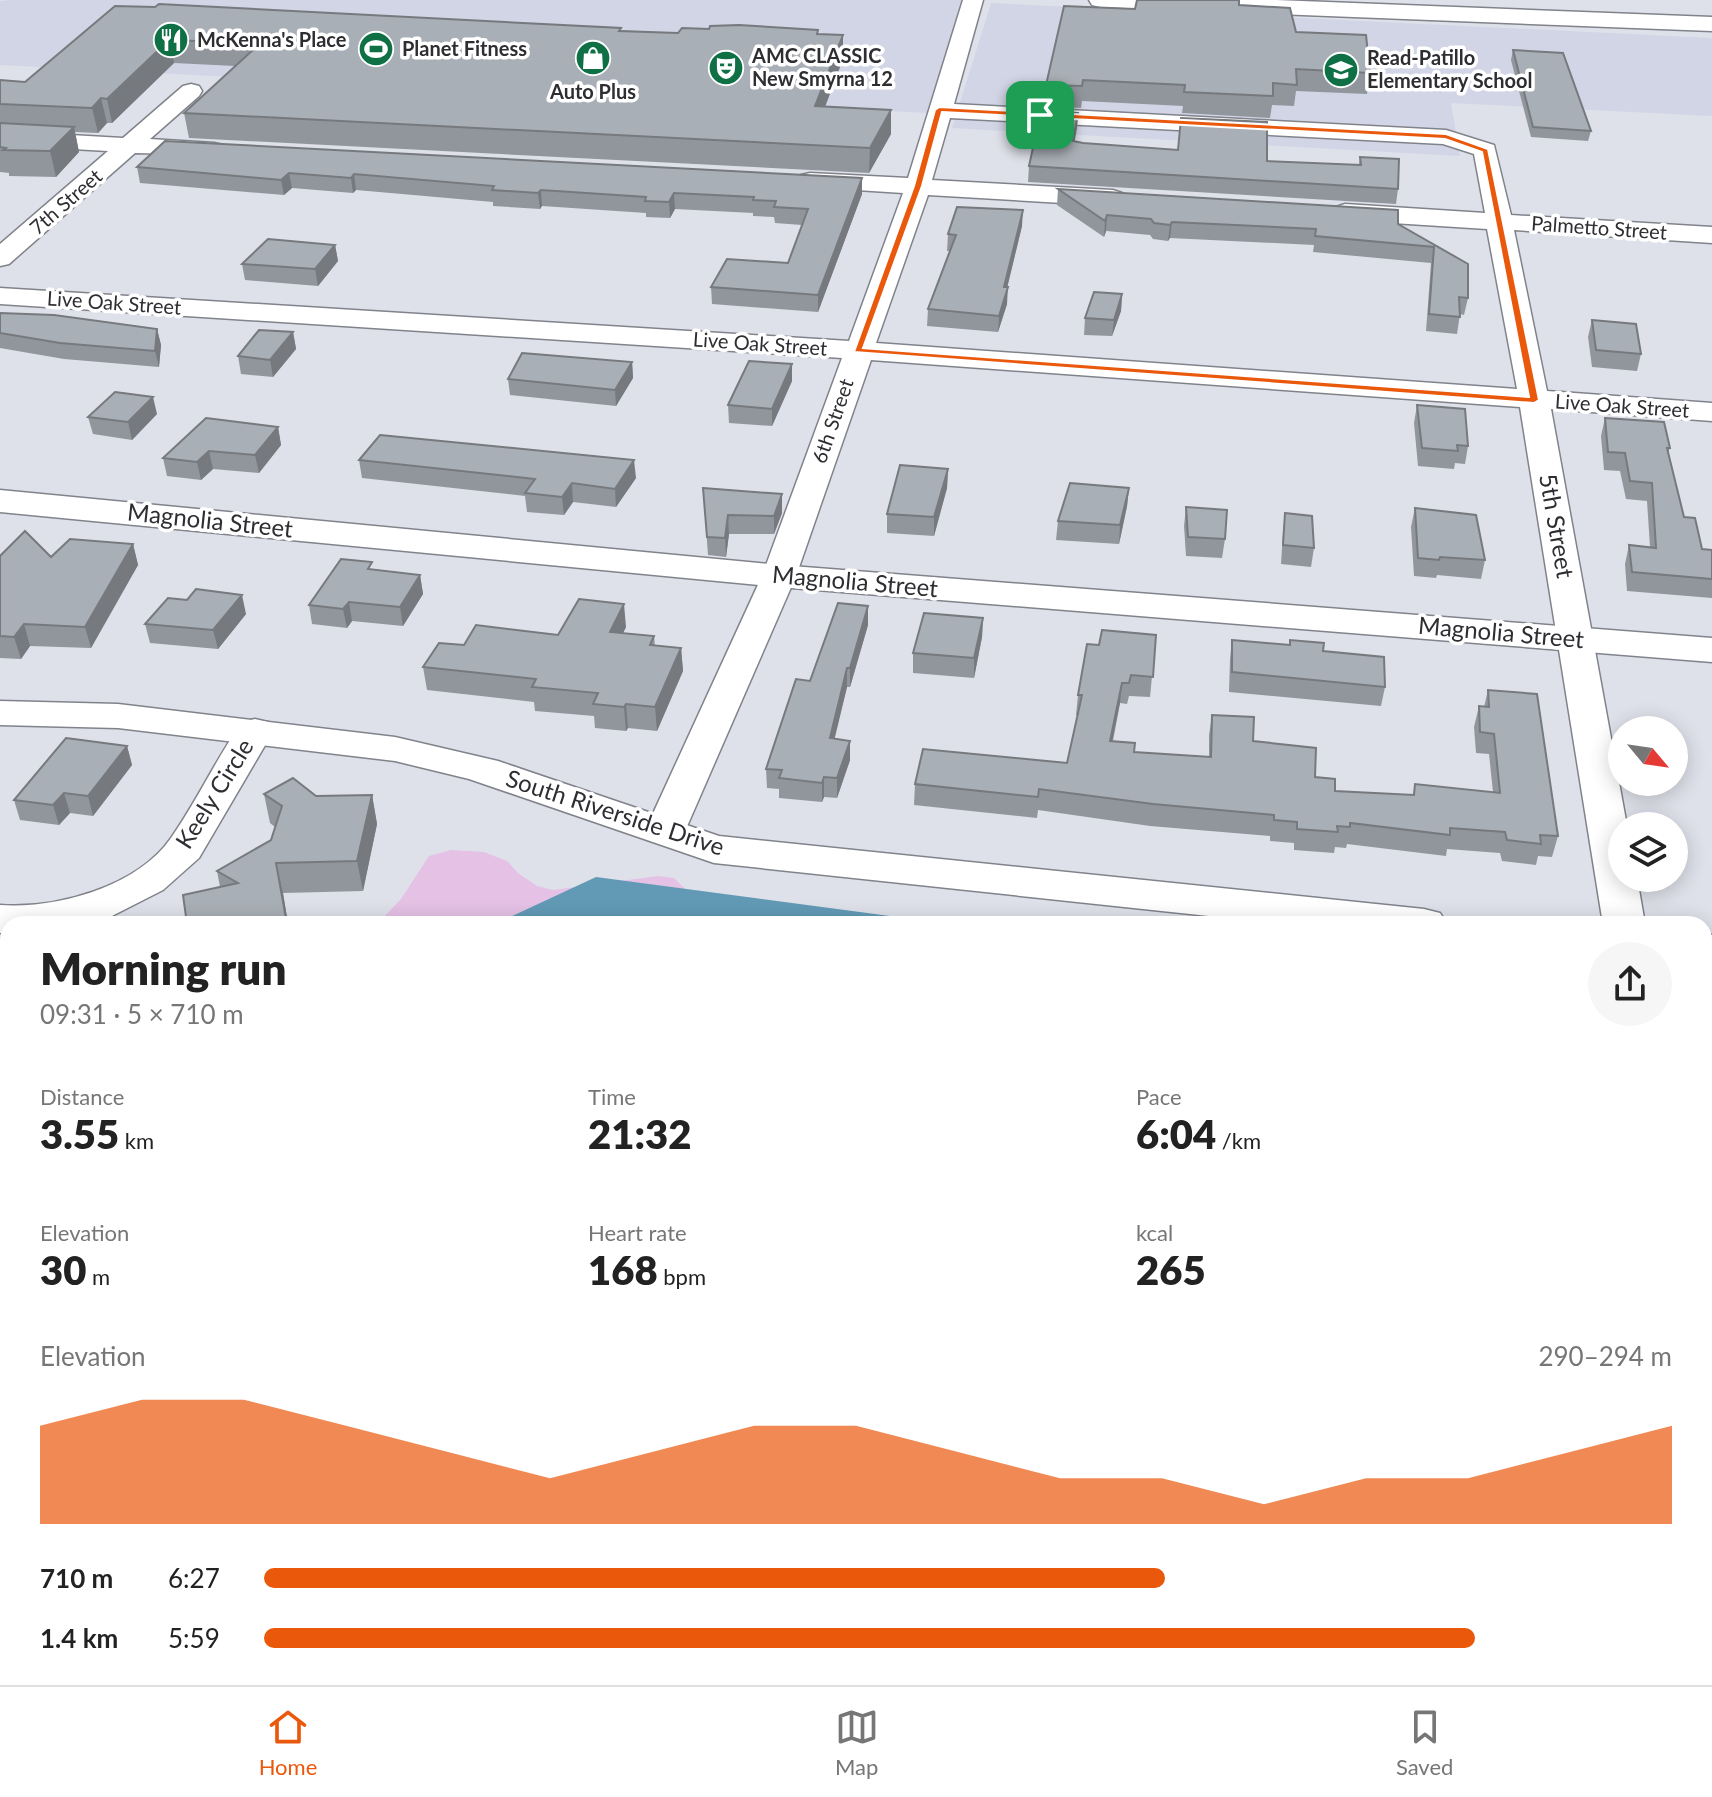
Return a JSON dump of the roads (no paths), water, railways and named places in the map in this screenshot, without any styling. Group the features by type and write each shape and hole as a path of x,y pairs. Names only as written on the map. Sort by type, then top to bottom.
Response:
{"street":[{"name":"6th Street","path":"665,831 779,576 918,186 973,0"},
{"path":"1100,0 1712,12"},
{"path":"1391,0 1469,9 1712,24"},
{"name":"7th Street","path":"0,258 191,91"},
{"name":"5th Street","path":"939,110 1446,137 1485,150 1534,400 1623,916"},
{"path":"0,138 242,151"},
{"path":"792,179 1138,199"},
{"name":"Palmetto Street","path":"1327,211 1712,235"},
{"name":"Live Oak Street","path":"0,296 858,350 1712,412"},
{"name":"Magnolia Street","path":"0,501 779,576 1712,650"},
{"name":"South Riverside Drive","path":"0,713 118,716 395,749 483,770 714,849 1347,916"},
{"name":"Keely Circle","path":"54,916 97,906 149,881 185,849 255,730"}],"water":[{"path":"596,877 890,916 512,916"}],"place":[{"name":"McKenna's Place","path":"171,40"},
{"name":"Planet Fitness","path":"376,49"},
{"name":"Auto Plus","path":"593,58"},
{"name":"AMC CLASSIC New Smyrna 12","path":"726,68"},
{"name":"Read-Patillo Elementary School","path":"1341,70"}]}
